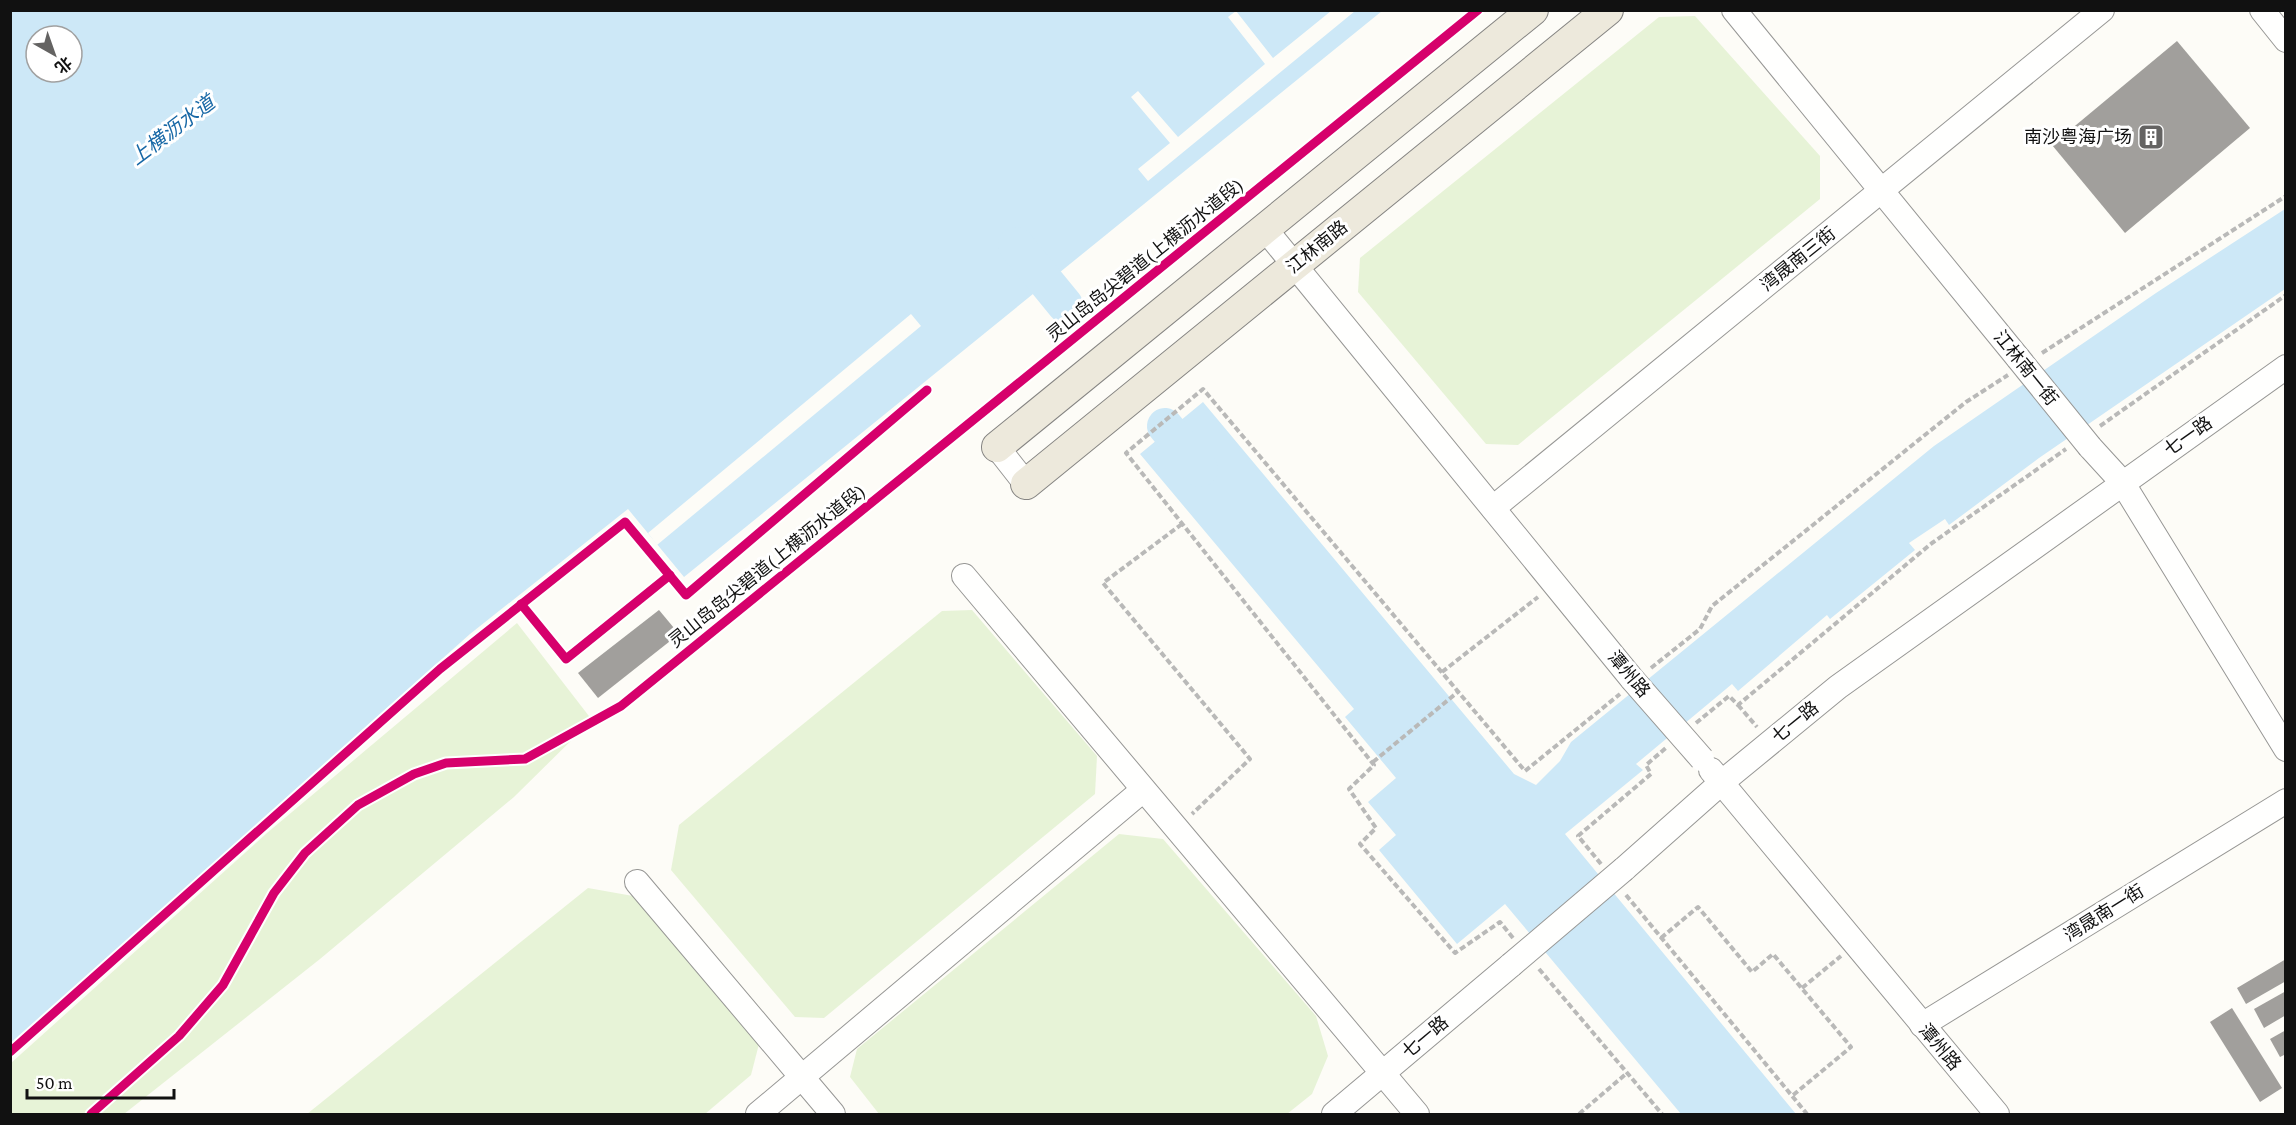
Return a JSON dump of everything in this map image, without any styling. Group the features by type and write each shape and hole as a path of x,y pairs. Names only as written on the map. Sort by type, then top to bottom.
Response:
{"main road":[{"path":"997,447 1533,10"},
{"name":"江林南路","path":"1026,484 1608,10"}],"street":[{"name":"江林南一街","path":"1734,10 2090,447 2122,482 2286,749"},
{"name":"湾晟南三街","path":"1493,508 2102,10"},
{"path":"2262,10 2286,40"},
{"name":"潭州路","path":"1265,229 1555,584 1997,1114"},
{"name":"七一路","path":"1334,1114 1511,965 1721,783 1838,687 2286,367"},
{"path":"997,447 1026,484"},
{"path":"964,576 1417,1114"},
{"path":"758,1114 1143,790"},
{"name":"湾晟南一街","path":"1922,1025 2286,801"},
{"path":"637,882 833,1114"}],"path":[{"path":"1515,940 1500,922 1455,953 1360,844 1376,828 1349,789 1374,765 1126,453 1203,389 1525,771 1700,629 1712,606 1966,402 2023,362 2286,196"},
{"path":"1177,829 1250,759 1103,583 1182,524"},
{"path":"1442,672 1555,584"},
{"path":"1372,762 1459,692"},
{"path":"1738,705 1770,742"},
{"path":"1662,938 1698,907 1752,972 1773,954 1851,1047 1792,1096"},
{"path":"1802,988 1855,944"},
{"path":"1537,966 1662,1114"},
{"path":"1579,1114 1627,1073"}],"green space":[{"path":"1695,16 1820,156 1820,199 1518,445 1486,444 1358,292 1360,258 1659,17"},
{"path":"972,610 1097,756 1095,794 824,1018 795,1017 671,870 679,825 942,611"},
{"path":"517,623 592,720 514,797 320,959 124,1114 11,1114 11,1063 267,833"},
{"path":"1119,834 1163,839 1316,1016 1328,1056 1312,1094 1287,1114 879,1114 850,1077 857,1049"},
{"path":"588,888 633,896 759,1044 751,1075 705,1114 307,1114"}],"water":[{"name":"上横沥水道","path":"11,11 1382,11 684,577 628,509 470,634 11,1044"},
{"path":"2285,209 2285,289 2039,458 1949,525 1945,519 1909,543 1915,550 1830,619 1827,615 1738,691 1732,684 1636,764 1643,770 1565,834 1796,1114 1681,1114 1505,904 1457,944 1379,850 1396,835 1368,802 1396,778 1345,717 1354,709 1140,454 1203,402 1514,774 1536,785 1560,761 1571,742 1934,446 2156,293"}],"pier":[{"path":"1236,11 1273,58 1331,11 1355,11 1148,181 1138,169 1170,143 1131,97 1138,91 1178,137 1265,64 1228,17"},
{"path":"911,314 921,326 657,545 648,533"}],"building":[{"name":"南沙粤海广场","path":"2177,41 2250,128 2125,233 2052,145"},
{"path":"659,610 679,634 598,698 578,673"},
{"path":"2286,959 2286,981 2246,1004 2237,988"},
{"path":"2286,991 2286,1015 2264,1028 2254,1009"},
{"path":"2232,1008 2282,1088 2260,1102 2210,1022"},
{"path":"2286,1030 2286,1054 2280,1057 2270,1039"}],"waterway":[{"path":"1016,245 1065,305"},
{"path":"1165,426 1200,469"}],"cycle path":[{"name":"灵山岛岛尖碧道(上横沥水道段)","path":"91,1114 179,1036 223,985 274,893 305,853 358,805 414,774 446,763 525,759 621,706 1478,10"},
{"path":"10,1052 440,669 625,522 686,595 927,390"},
{"path":"521,604 566,659 670,575"}],"place":[{"name":"南沙粤海广场","path":"2151,137"}]}
